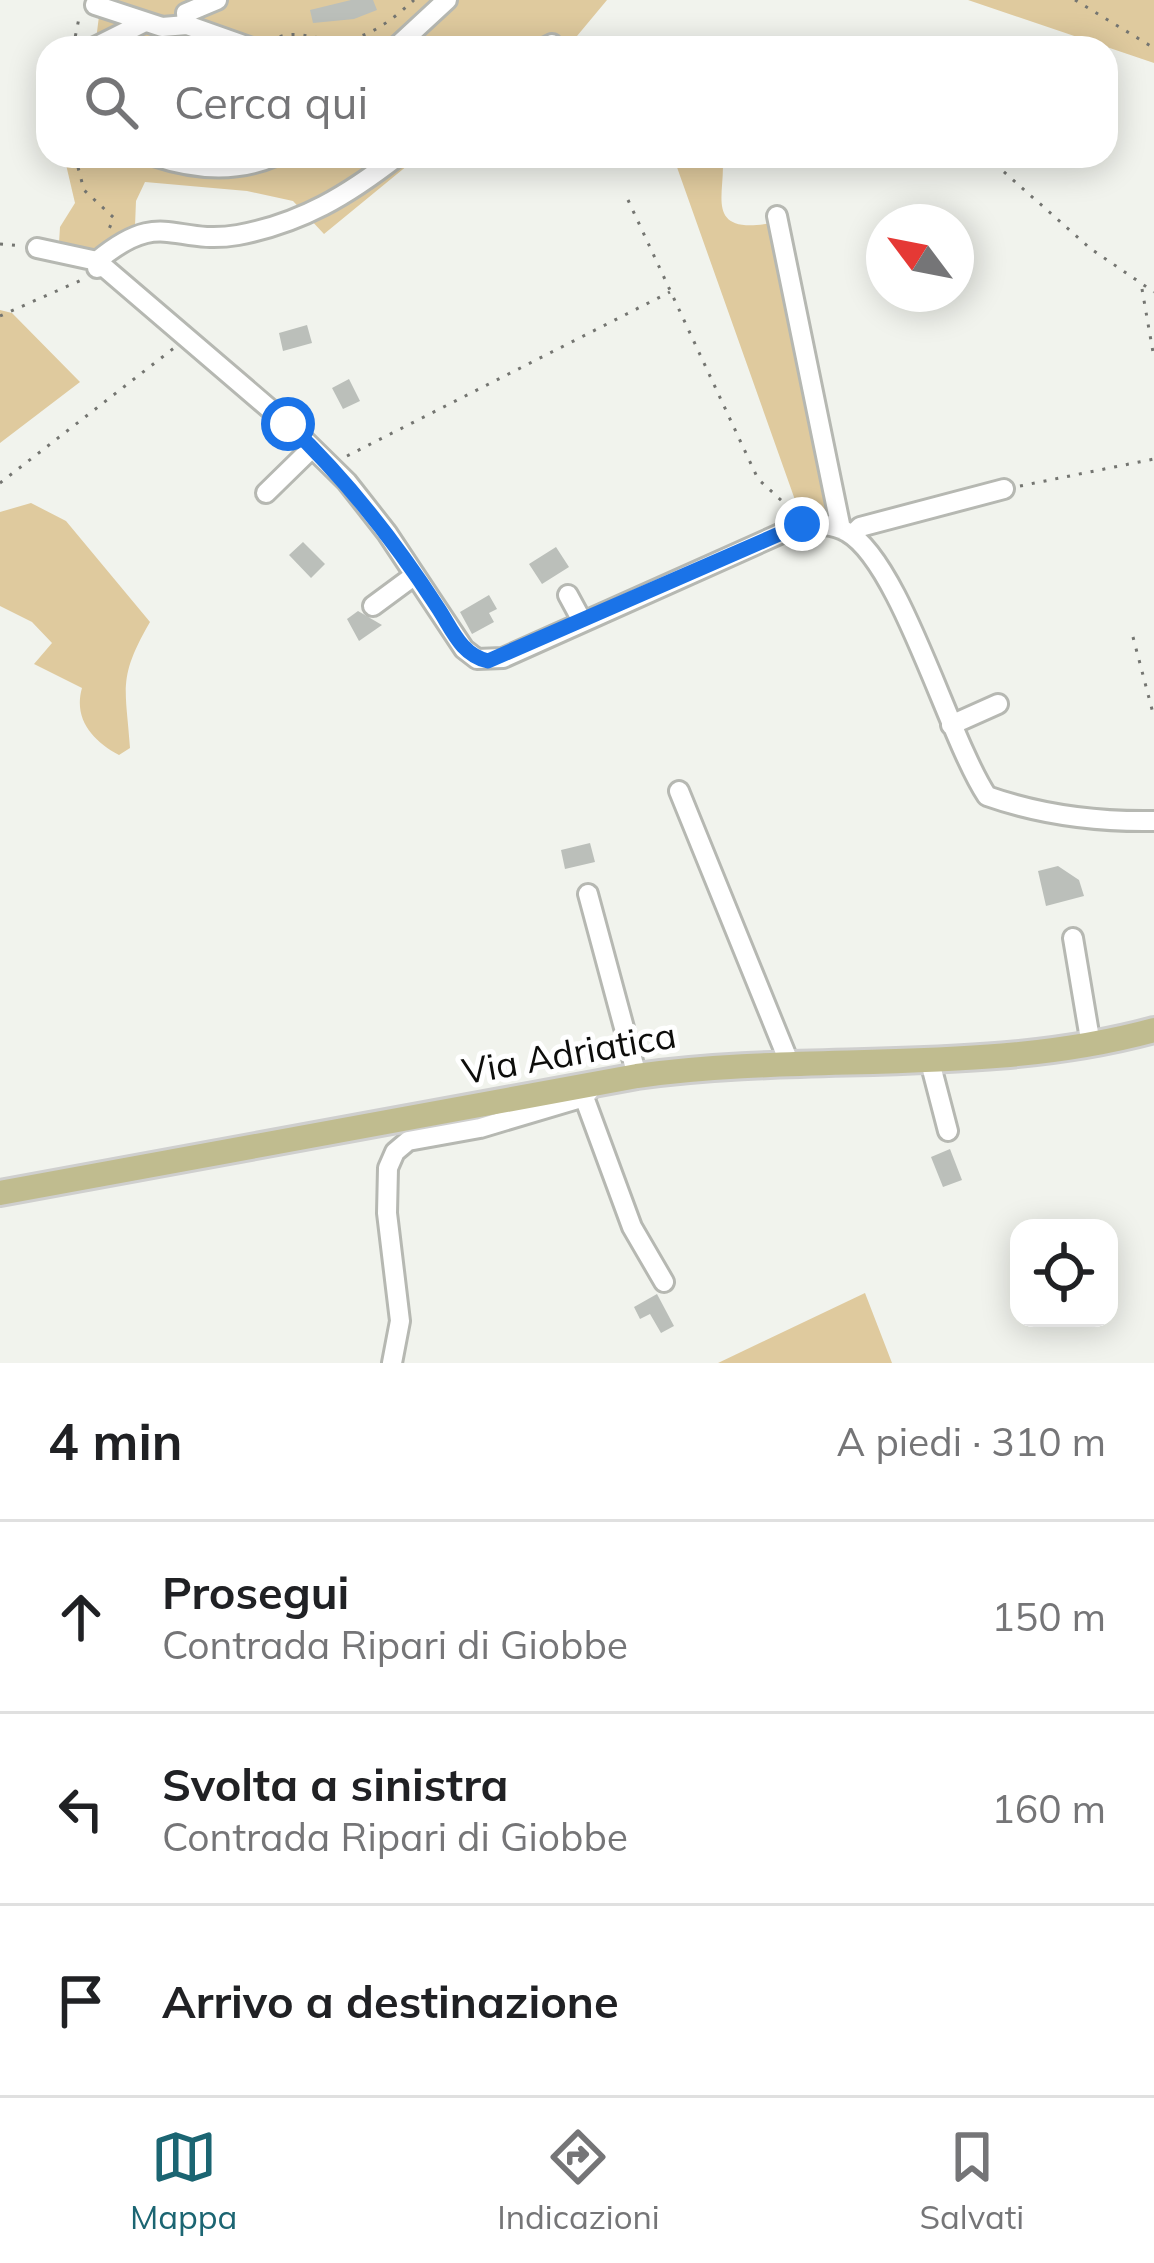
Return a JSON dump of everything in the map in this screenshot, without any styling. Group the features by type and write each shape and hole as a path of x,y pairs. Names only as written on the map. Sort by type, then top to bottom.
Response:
{"main road":[{"name":"Via Adriatica","path":"0,1193 591,1089 637,1076 789,1062 929,1058 1091,1045 1153,1030"}],"street":[{"path":"187,25 186,13 218,0"},
{"path":"407,36 447,0"},
{"path":"88,5 218,36"},
{"path":"117,36 145,22"},
{"path":"99,264 148,228 233,236 309,216 380,168"},
{"path":"776,216 847,532 890,590 987,796 1022,808 1106,822 1154,821"},
{"path":"37,248 99,264 292,428 330,465 416,574 464,649 477,659 503,658 581,619 802,524 847,532 1004,489"},
{"path":"292,428 308,415"},
{"path":"266,493 312,448"},
{"path":"373,606 416,574"},
{"path":"568,595 581,619"},
{"path":"951,725 998,704"},
{"path":"679,791 789,1062"},
{"path":"588,894 637,1076"},
{"path":"1073,938 1091,1045"},
{"path":"929,1058 948,1130"},
{"path":"392,1363 400,1321 387,1213 388,1168 395,1151 408,1141 480,1128 591,1089 632,1227 664,1282"}],"path":[{"path":"358,36 415,0"},
{"path":"1076,0 1154,48"},
{"path":"77,36 88,5"},
{"path":"278,36 324,36"},
{"path":"0,316 99,264 98,251 114,218 84,190 78,168"},
{"path":"1000,168 1141,287 1154,292"},
{"path":"628,200 758,479 784,497 802,524"},
{"path":"0,243 37,248"},
{"path":"1141,287 1154,358"},
{"path":"330,465 670,292"},
{"path":"0,483 189,337"},
{"path":"1004,489 1154,459"},
{"path":"1133,637 1154,717"}],"shaded area":[{"path":"101,0 607,0 577,36 96,36"},
{"path":"968,0 1154,0 1154,63 1118,51 1118,36 1074,36"},
{"path":"67,168 404,168 324,234 293,201 247,191 145,182 136,201 135,226 93,256 72,253 59,243 60,227 75,203"},
{"path":"677,168 722,168 726,216 735,223 772,223 829,517 800,514"},
{"path":"0,310 12,313 80,382 0,443"},
{"path":"31,503 66,521 150,622 128,671 130,748 119,755 87,728 80,710 82,688 34,664 52,643 32,622 0,606 0,512"},
{"path":"865,1293 892,1363 718,1363"}],"building":[{"path":"373,0 377,10 354,19 313,23 310,10"},
{"path":"307,325 312,343 283,351 279,333"},
{"path":"349,379 360,401 343,409 332,388"},
{"path":"303,542 325,564 311,578 289,555"},
{"path":"556,547 569,567 542,584 529,564"},
{"path":"489,595 497,609 489,613 494,622 472,634 460,612"},
{"path":"358,611 382,625 359,641 347,619"},
{"path":"590,843 595,862 565,869 561,850"},
{"path":"1058,866 1079,880 1084,896 1046,906 1038,871"},
{"path":"950,1149 962,1180 943,1187 931,1157"},
{"path":"657,1294 674,1326 661,1333 650,1314 640,1319 634,1307"}],"route":[{"path":"288,424 347,482 464,649 477,659 503,658 581,619 802,524"}]}
